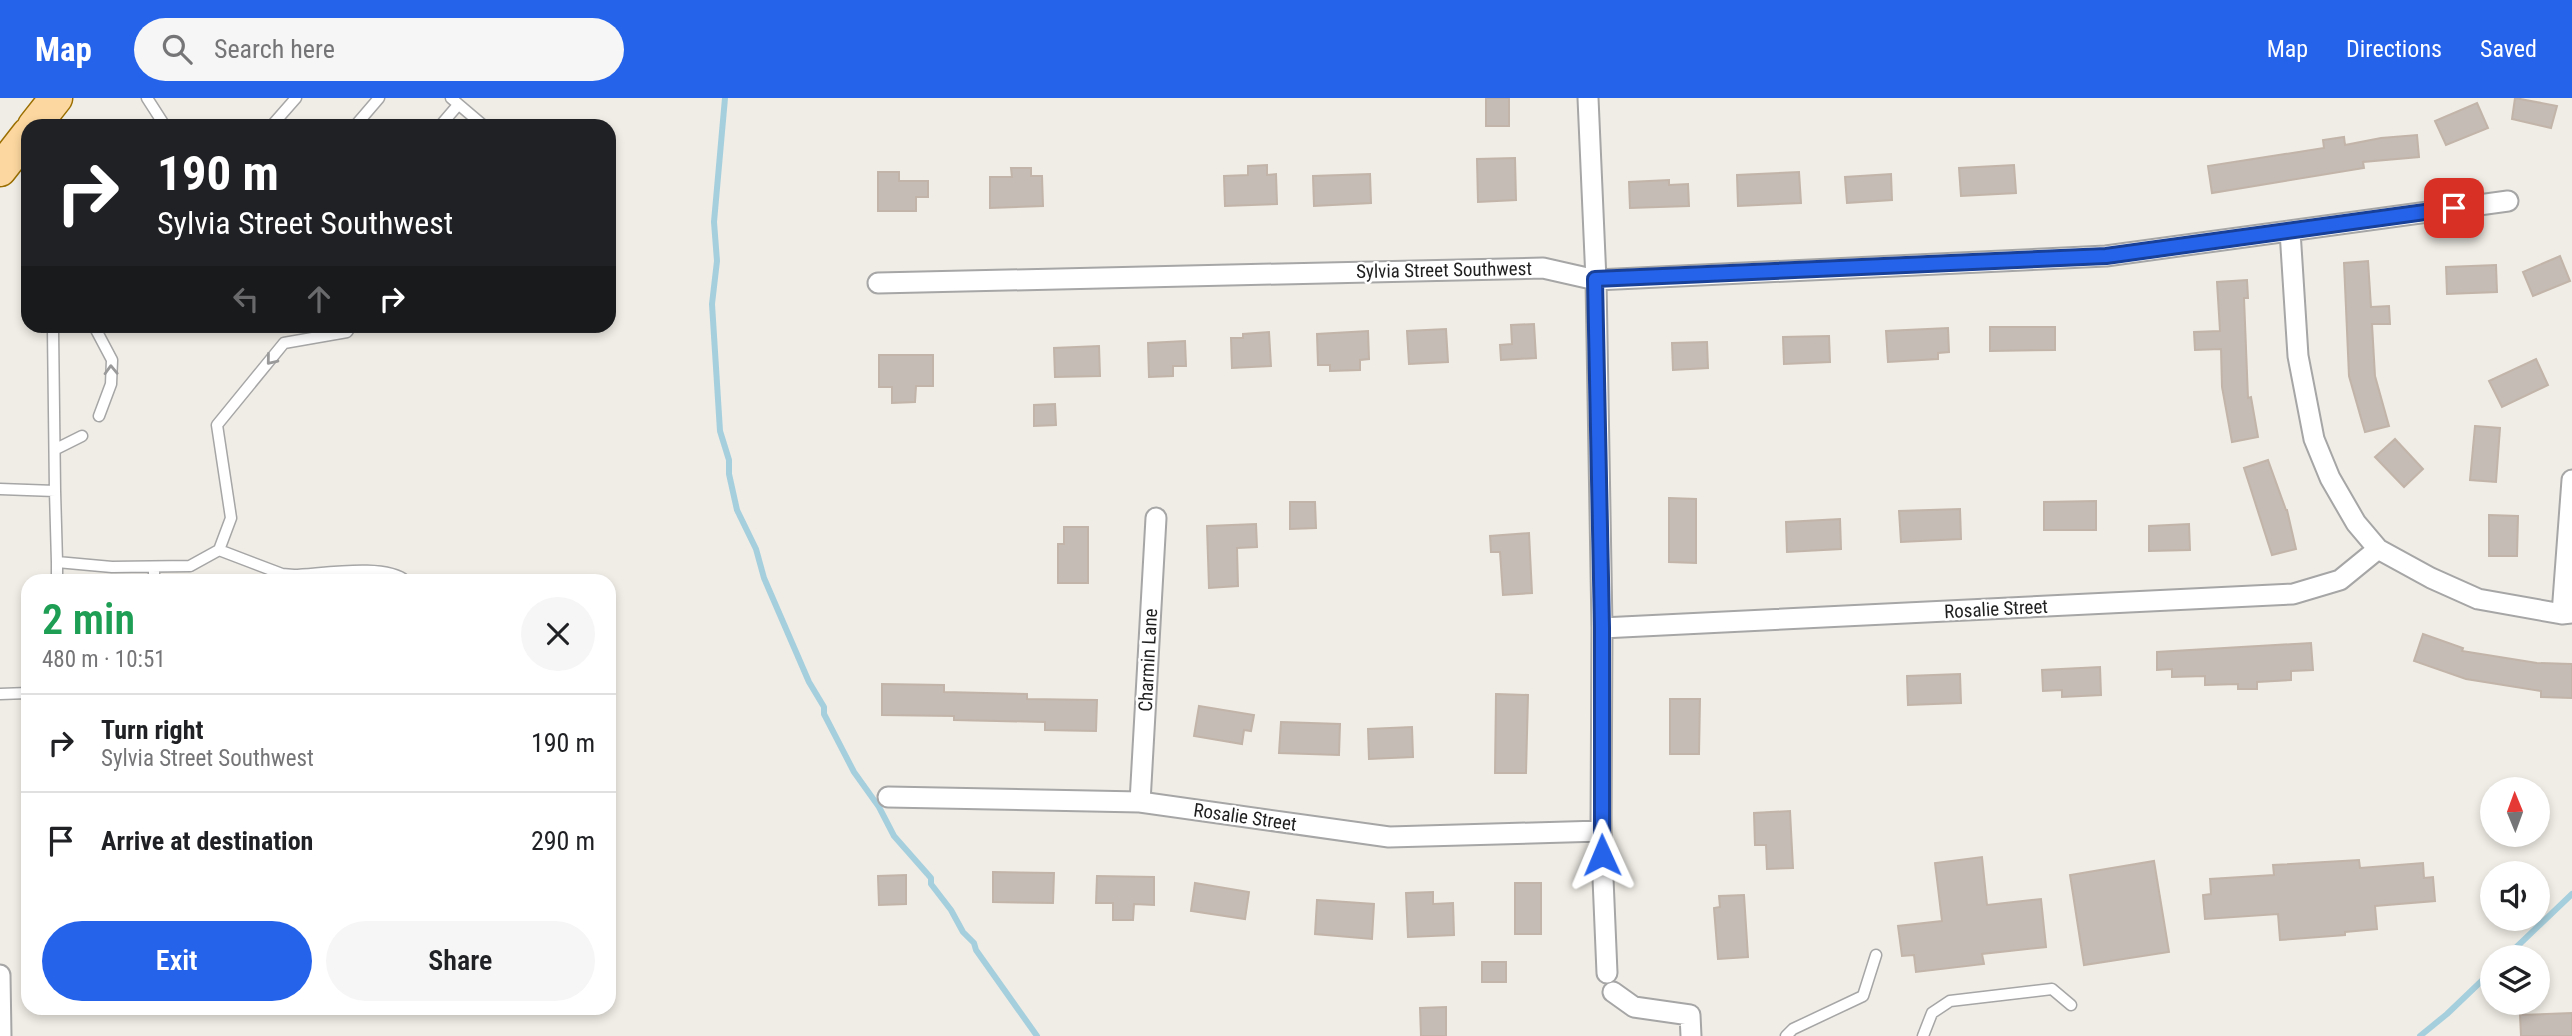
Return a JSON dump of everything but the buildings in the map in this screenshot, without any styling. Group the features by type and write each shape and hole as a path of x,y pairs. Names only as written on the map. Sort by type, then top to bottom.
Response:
{"main road":[{"path":"40,119 56,98"},
{"path":"0,170 21,143"}],"street":[{"path":"1588,98 1595,279 1602,628 1601,831 1610,982 1634,1007 1690,1015 1691,1036"},
{"name":"Sylvia Street Southwest","path":"878,283 1543,268 1595,279 2106,256 2508,201"},
{"path":"2290,231 2298,356 2315,439 2330,478 2349,512 2378,549 2431,578 2478,599 2567,614 2572,480"},
{"name":"Charmin Lane","path":"1140,802 1156,518"},
{"name":"Rosalie Street","path":"1602,628 2293,594 2340,580 2378,549"},
{"name":"Rosalie Street","path":"888,797 1140,802 1389,838 1601,831"},
{"path":"0,975 1,1036"}],"lane":[{"path":"147,98 160,119"},
{"path":"278,119 296,98"},
{"path":"361,119 379,98"},
{"path":"444,119 454,101 476,119"},
{"path":"53,333 57,574"},
{"path":"98,333 111,360 111,384 99,416"},
{"path":"57,562 112,567 190,566 219,550 230,518 218,425 284,343 340,333"},
{"path":"56,449 82,436"},
{"path":"0,489 55,491"},
{"path":"219,550 288,574"},
{"path":"154,567 154,574"},
{"path":"308,574 377,569 395,574"},
{"path":"0,694 21,693"},
{"path":"1786,1036 1793,1029 1863,996 1876,955"},
{"path":"1923,1036 1932,1013 1950,1000 2052,989 2071,1005"}],"waterway":[{"path":"725,98 714,222 717,261 712,304 720,431 729,460 729,474 737,510 756,549 764,578 809,682 824,707 824,714 854,772 879,807 894,836 931,878 931,884 951,910 963,932 974,943 976,950 1037,1036"},
{"path":"2519,945 2572,894"},
{"path":"2420,1036 2480,982"}],"route":[{"path":"1602,855 1602,628 1595,279 2106,256 2454,208"}]}
